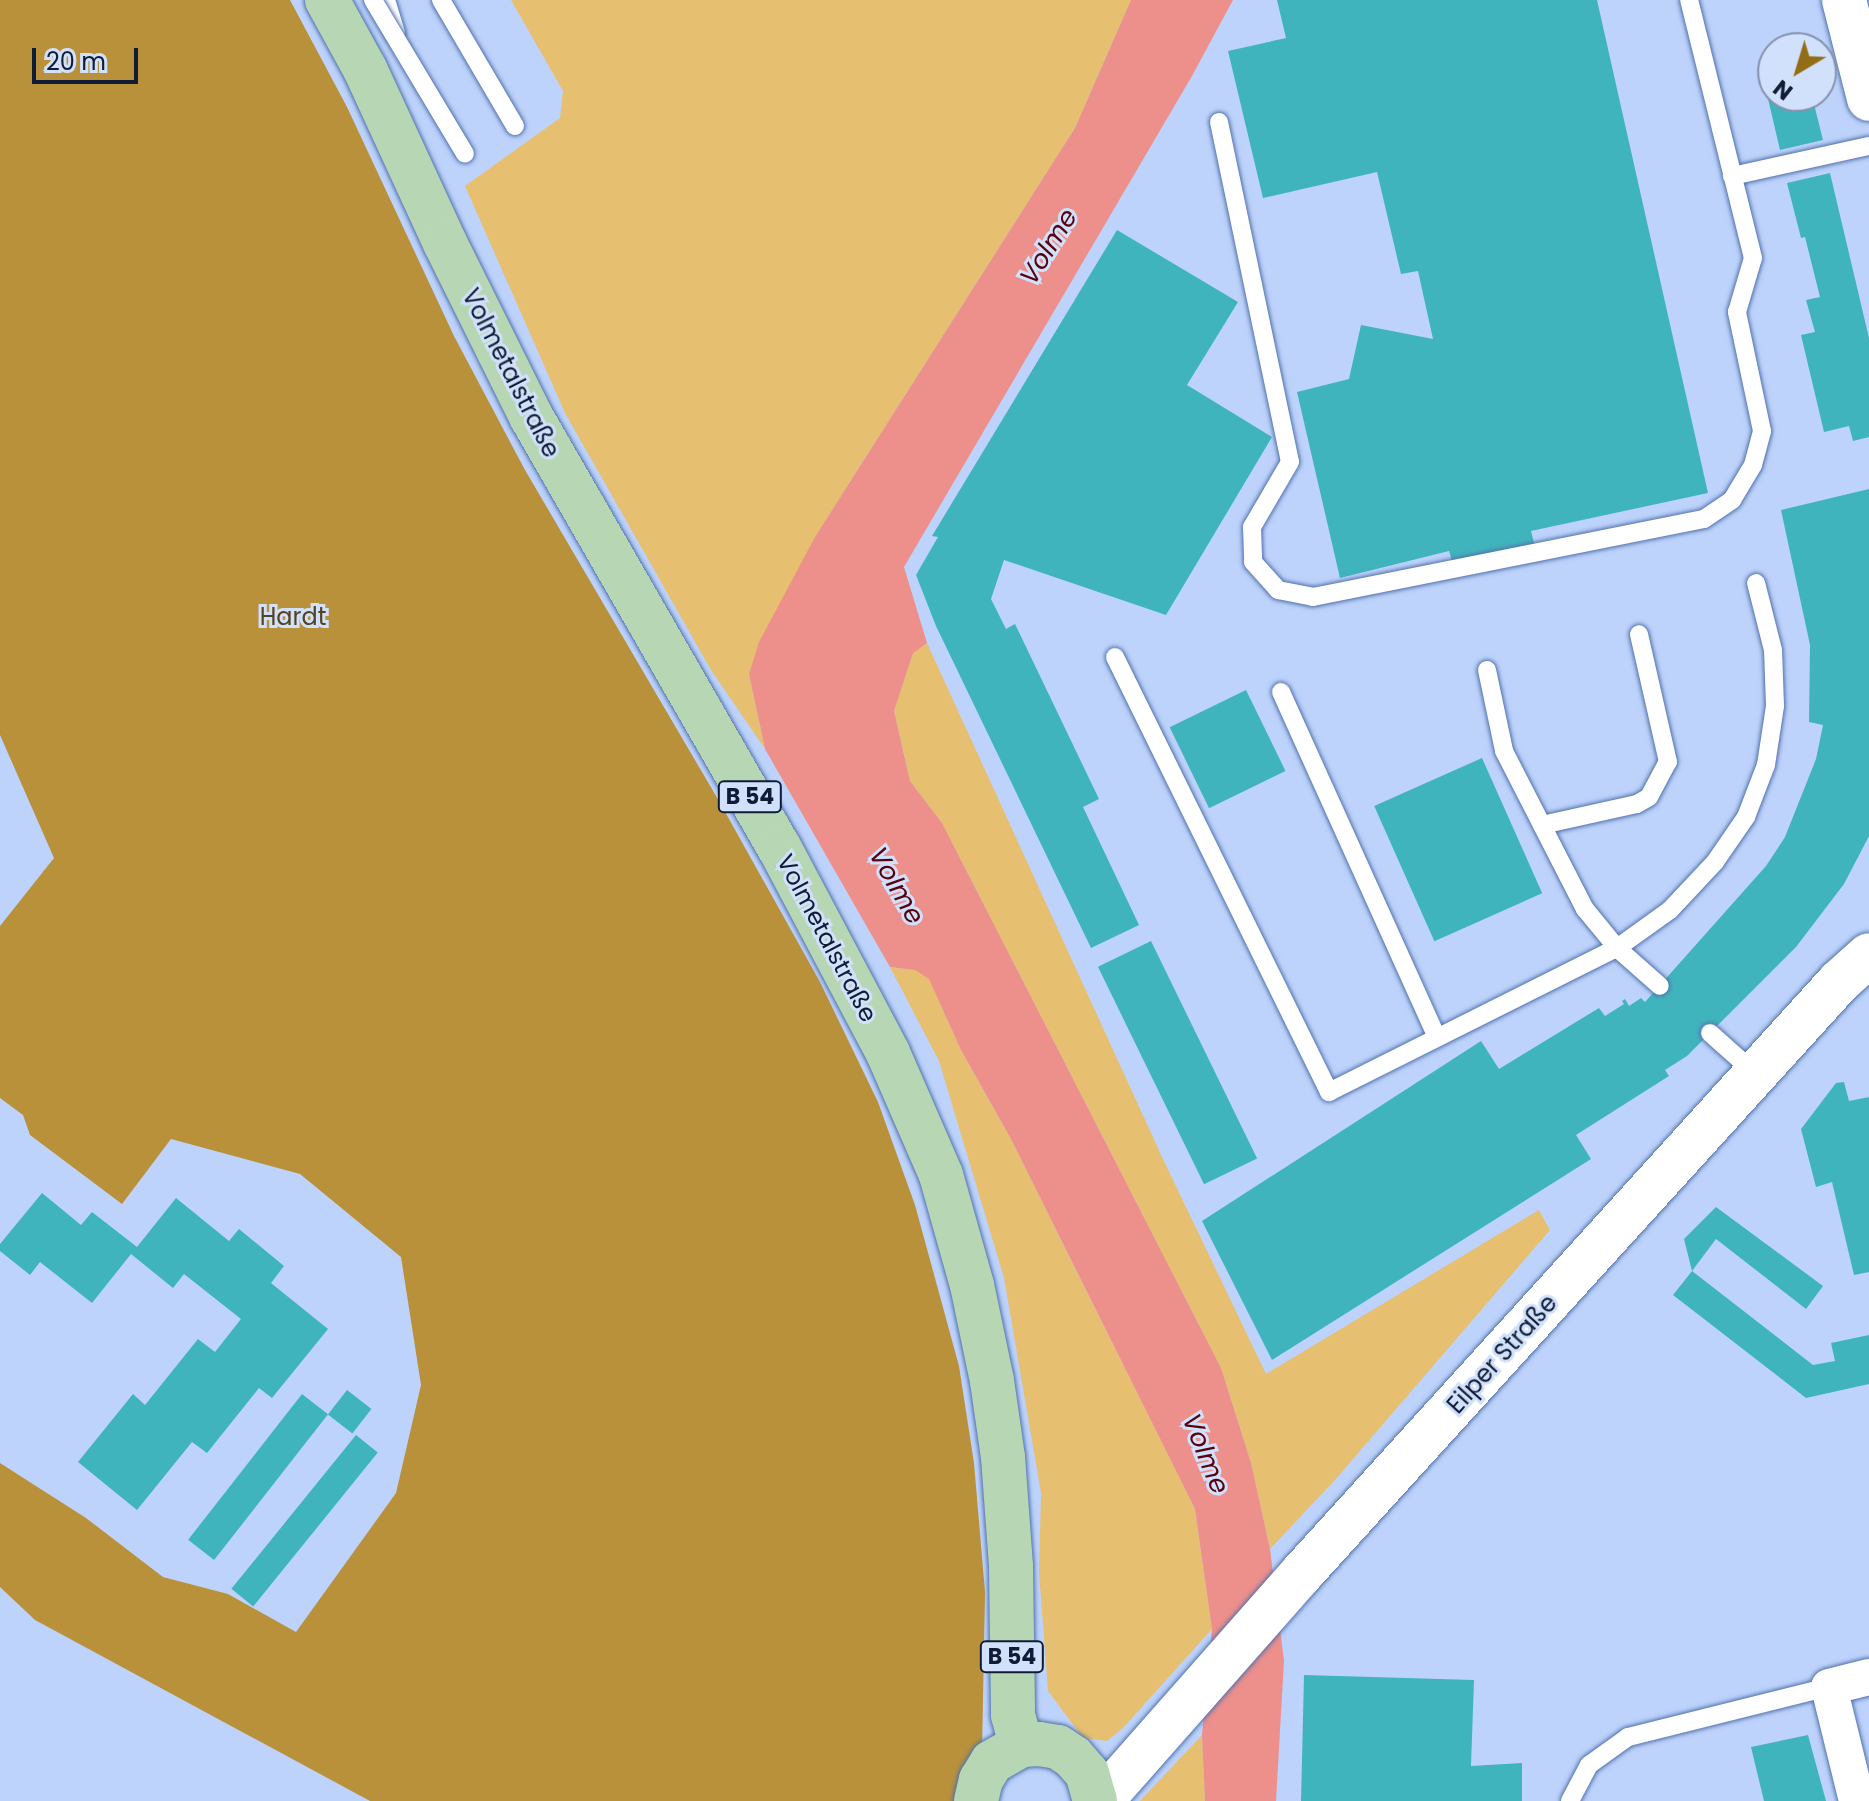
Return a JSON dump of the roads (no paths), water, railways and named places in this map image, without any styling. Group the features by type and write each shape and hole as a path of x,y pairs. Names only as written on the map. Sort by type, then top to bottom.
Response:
{"main road":[{"name":"Volmetalstraße","path":"327,0 386,67"},
{"name":"Volmetalstraße","path":"347,0 386,67 445,243 532,418 779,847 888,1053 941,1175 972,1285 992,1381 1003,1457 1011,1567 1013,1715 1021,1745"},
{"path":"976,1801 981,1780 992,1762 1021,1745 1058,1747 1073,1757 1095,1792"}],"street":[{"path":"1844,0 1869,99"},
{"name":"Eilper Straße","path":"1095,1792 1137,1756 1839,982 1869,955"},
{"path":"1857,1801 1829,1687 1869,1677"}],"lane":[{"path":"373,0 465,154"},
{"path":"386,0 386,67"},
{"path":"441,0 515,126"},
{"path":"1219,122 1290,462 1252,527 1253,562 1278,590 1313,597 1704,519 1732,500 1753,465 1762,431 1737,312 1753,258 1689,0"},
{"path":"1732,176 1869,146"},
{"path":"1115,657 1329,1092 1617,948 1670,910 1715,862 1746,817 1766,765 1775,706 1773,650 1756,583"},
{"path":"1542,825 1637,804 1649,797 1668,762 1639,634"},
{"path":"1487,670 1504,751 1585,909 1617,948 1660,986"},
{"path":"1281,692 1437,1037"},
{"path":"1710,1033 1756,1074"},
{"path":"1570,1801 1589,1765 1628,1737 1829,1687"}],"water":[{"name":"Volme","path":"1131,0 1233,0 1192,76 904,567 927,643 913,653 894,711 910,781 942,823 1221,1368 1251,1463 1270,1549 1284,1661 1276,1801 1205,1801 1202,1735 1212,1629 1195,1509 1011,1139 961,1050 929,979 915,970 890,967 765,749 749,674 759,642 815,537 1075,128"}],"park label":[{"name":"Hardt","path":"293,617"}]}
